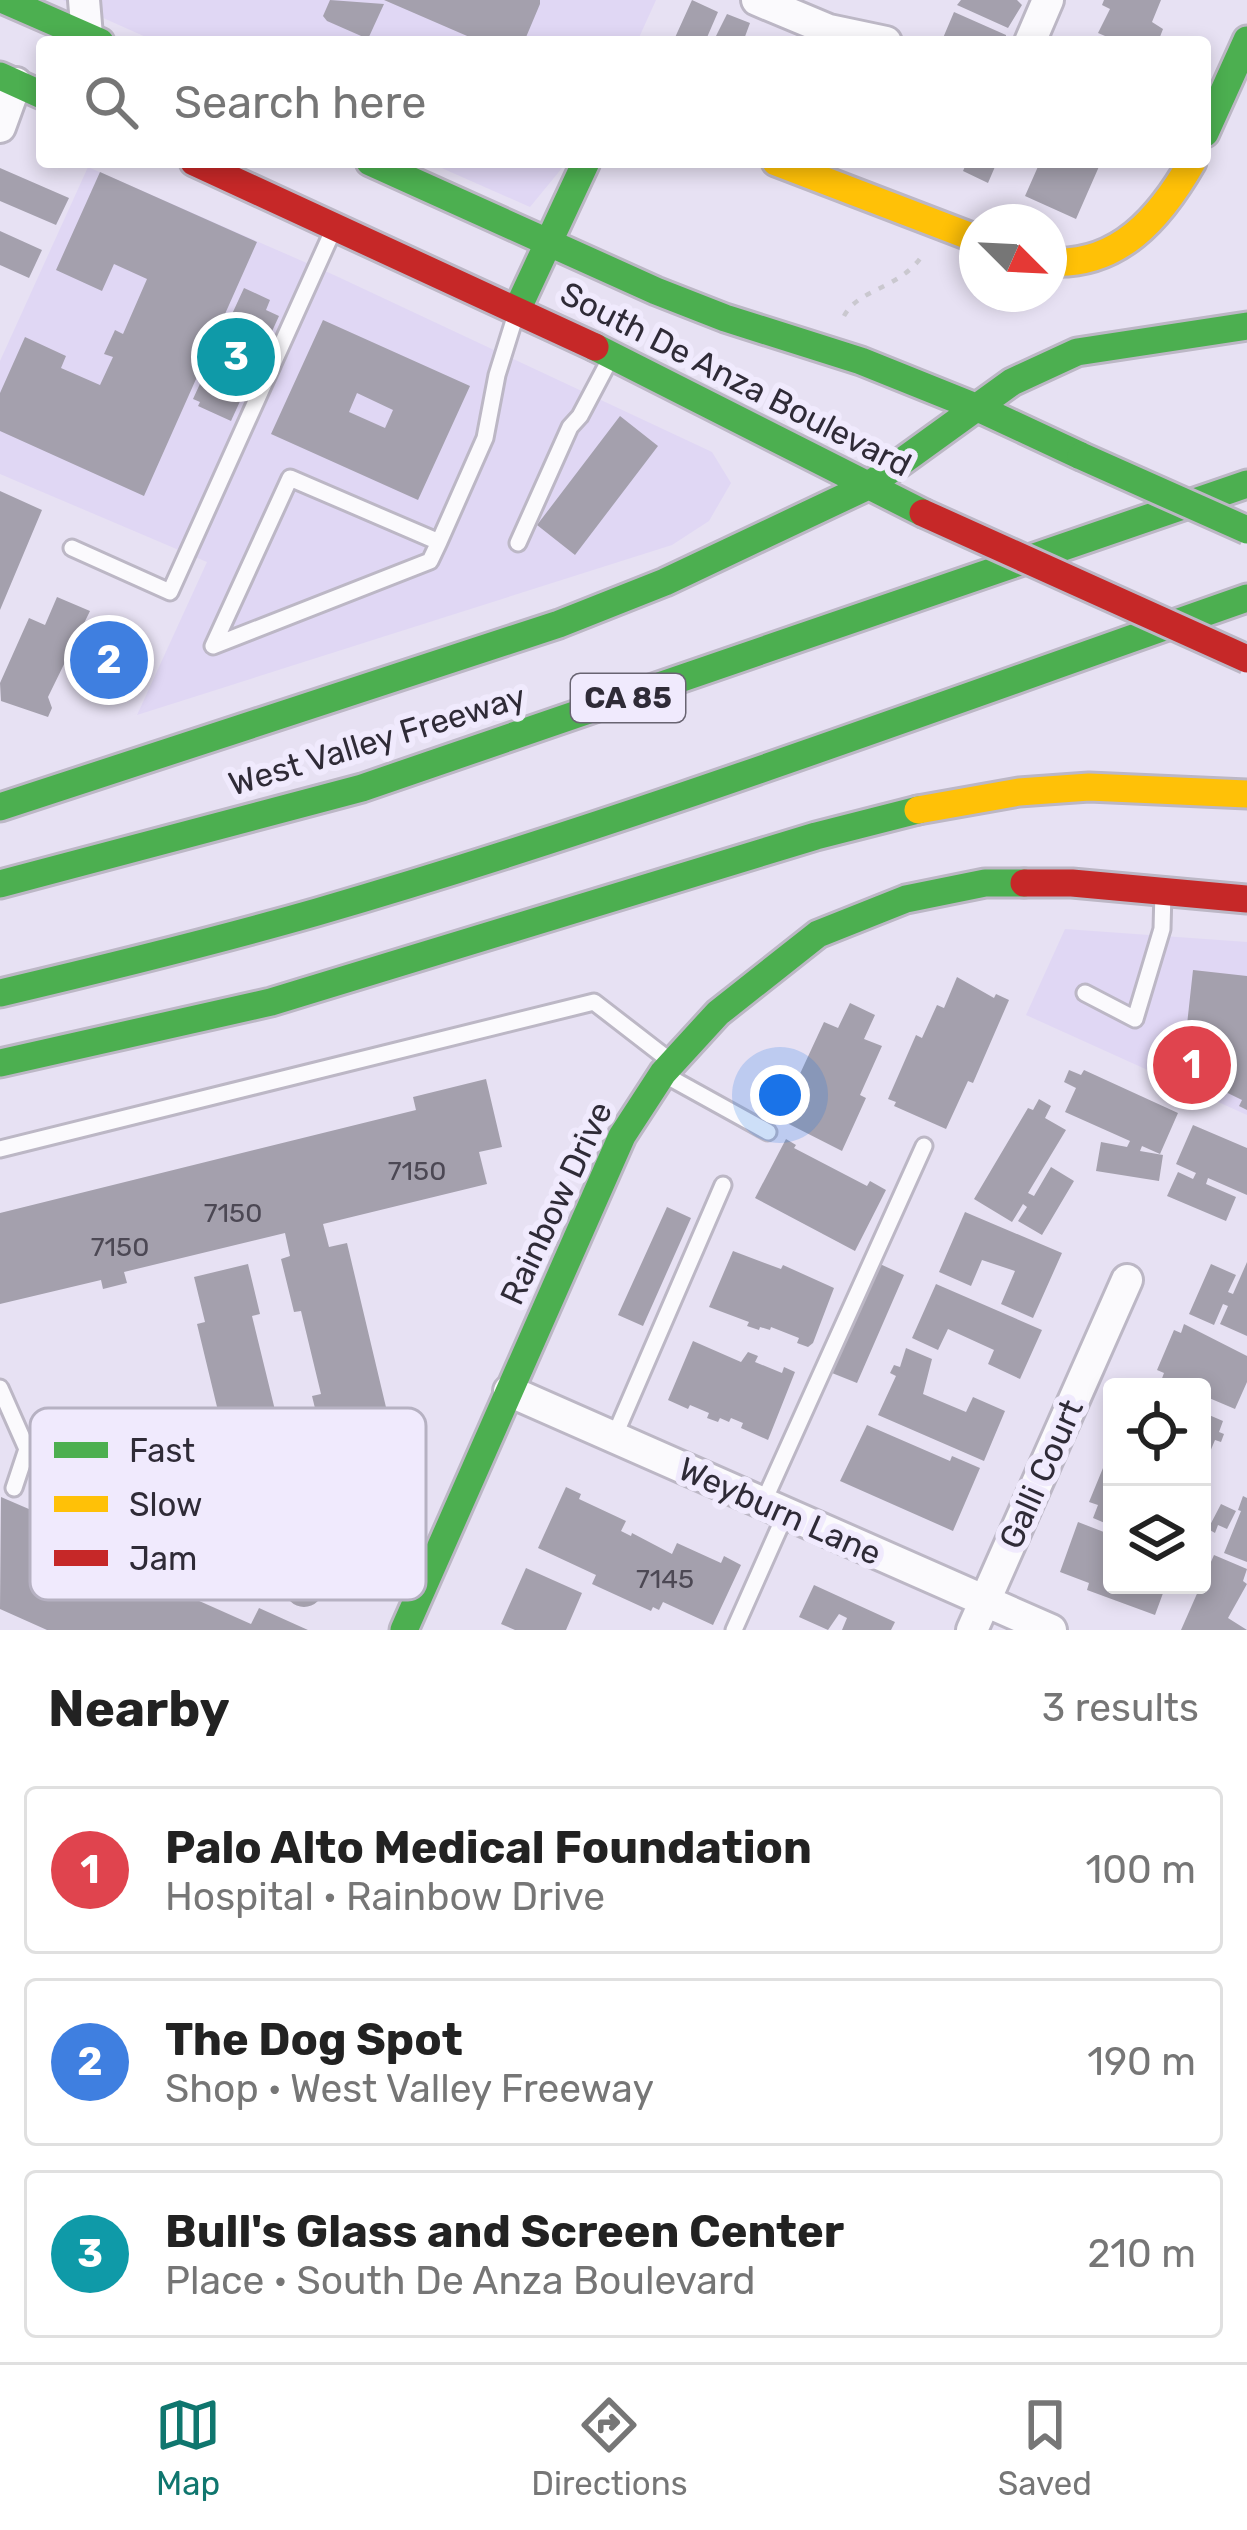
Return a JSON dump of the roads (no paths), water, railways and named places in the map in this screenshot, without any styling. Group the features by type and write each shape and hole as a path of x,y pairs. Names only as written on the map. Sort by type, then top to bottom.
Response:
{"main road":[{"path":"11,1 87,36"},
{"path":"1211,120 1247,40"},
{"name":"South De Anza Boulevard","path":"207,168 612,355 923,513 1247,659"},
{"name":"South De Anza Boulevard","path":"383,168 707,311 840,354 978,408 1247,530"},
{"path":"517,310 583,168"},
{"path":"810,168 845,174 959,230"},
{"path":"1067,264 1098,259 1141,234 1188,168"},
{"path":"0,807 560,624 665,582 868,486 1012,382 1077,352 1247,326"},
{"name":"West Valley Freeway","path":"0,884 362,788 1247,484"},
{"path":"0,993 261,928 511,855 1247,598"},
{"path":"0,1063 271,1002 816,836 923,809 1019,792 1089,787 1247,794"},
{"name":"Rainbow Drive","path":"426,1580 622,1136 667,1068 718,1013 818,934 906,899 985,883 1072,883 1247,899"},
{"name":"Rainbow Drive","path":"404,1630 417,1600"}],"street":[{"path":"84,0 92,36"},
{"path":"757,0 829,30 858,36"},
{"path":"1033,36 1048,0"},
{"path":"0,127 25,82"},
{"name":"Galli Court","path":"979,1616 1126,1280"},
{"name":"Weyburn Lane","path":"509,1391 775,1508 979,1616 1051,1630"}],"lane":[{"path":"72,548 170,592 334,227"},
{"path":"439,542 290,478 213,646 430,561 439,542 485,438 497,375 517,310"},
{"path":"518,543 570,427 612,355"},
{"path":"1085,993 1135,1019 1162,929 1163,889"},
{"path":"0,1149 594,1002 667,1068 769,1132"},
{"path":"734,1630 775,1508 924,1146"},
{"path":"614,1437 723,1185"},
{"path":"0,1388 27,1449 14,1488"}],"place":[{"name":"Bull's Glass and Screen Center","path":"236,357"},
{"name":"The Dog Spot","path":"109,660"},
{"name":"Palo Alto Medical Foundation","path":"1192,1065"}]}
